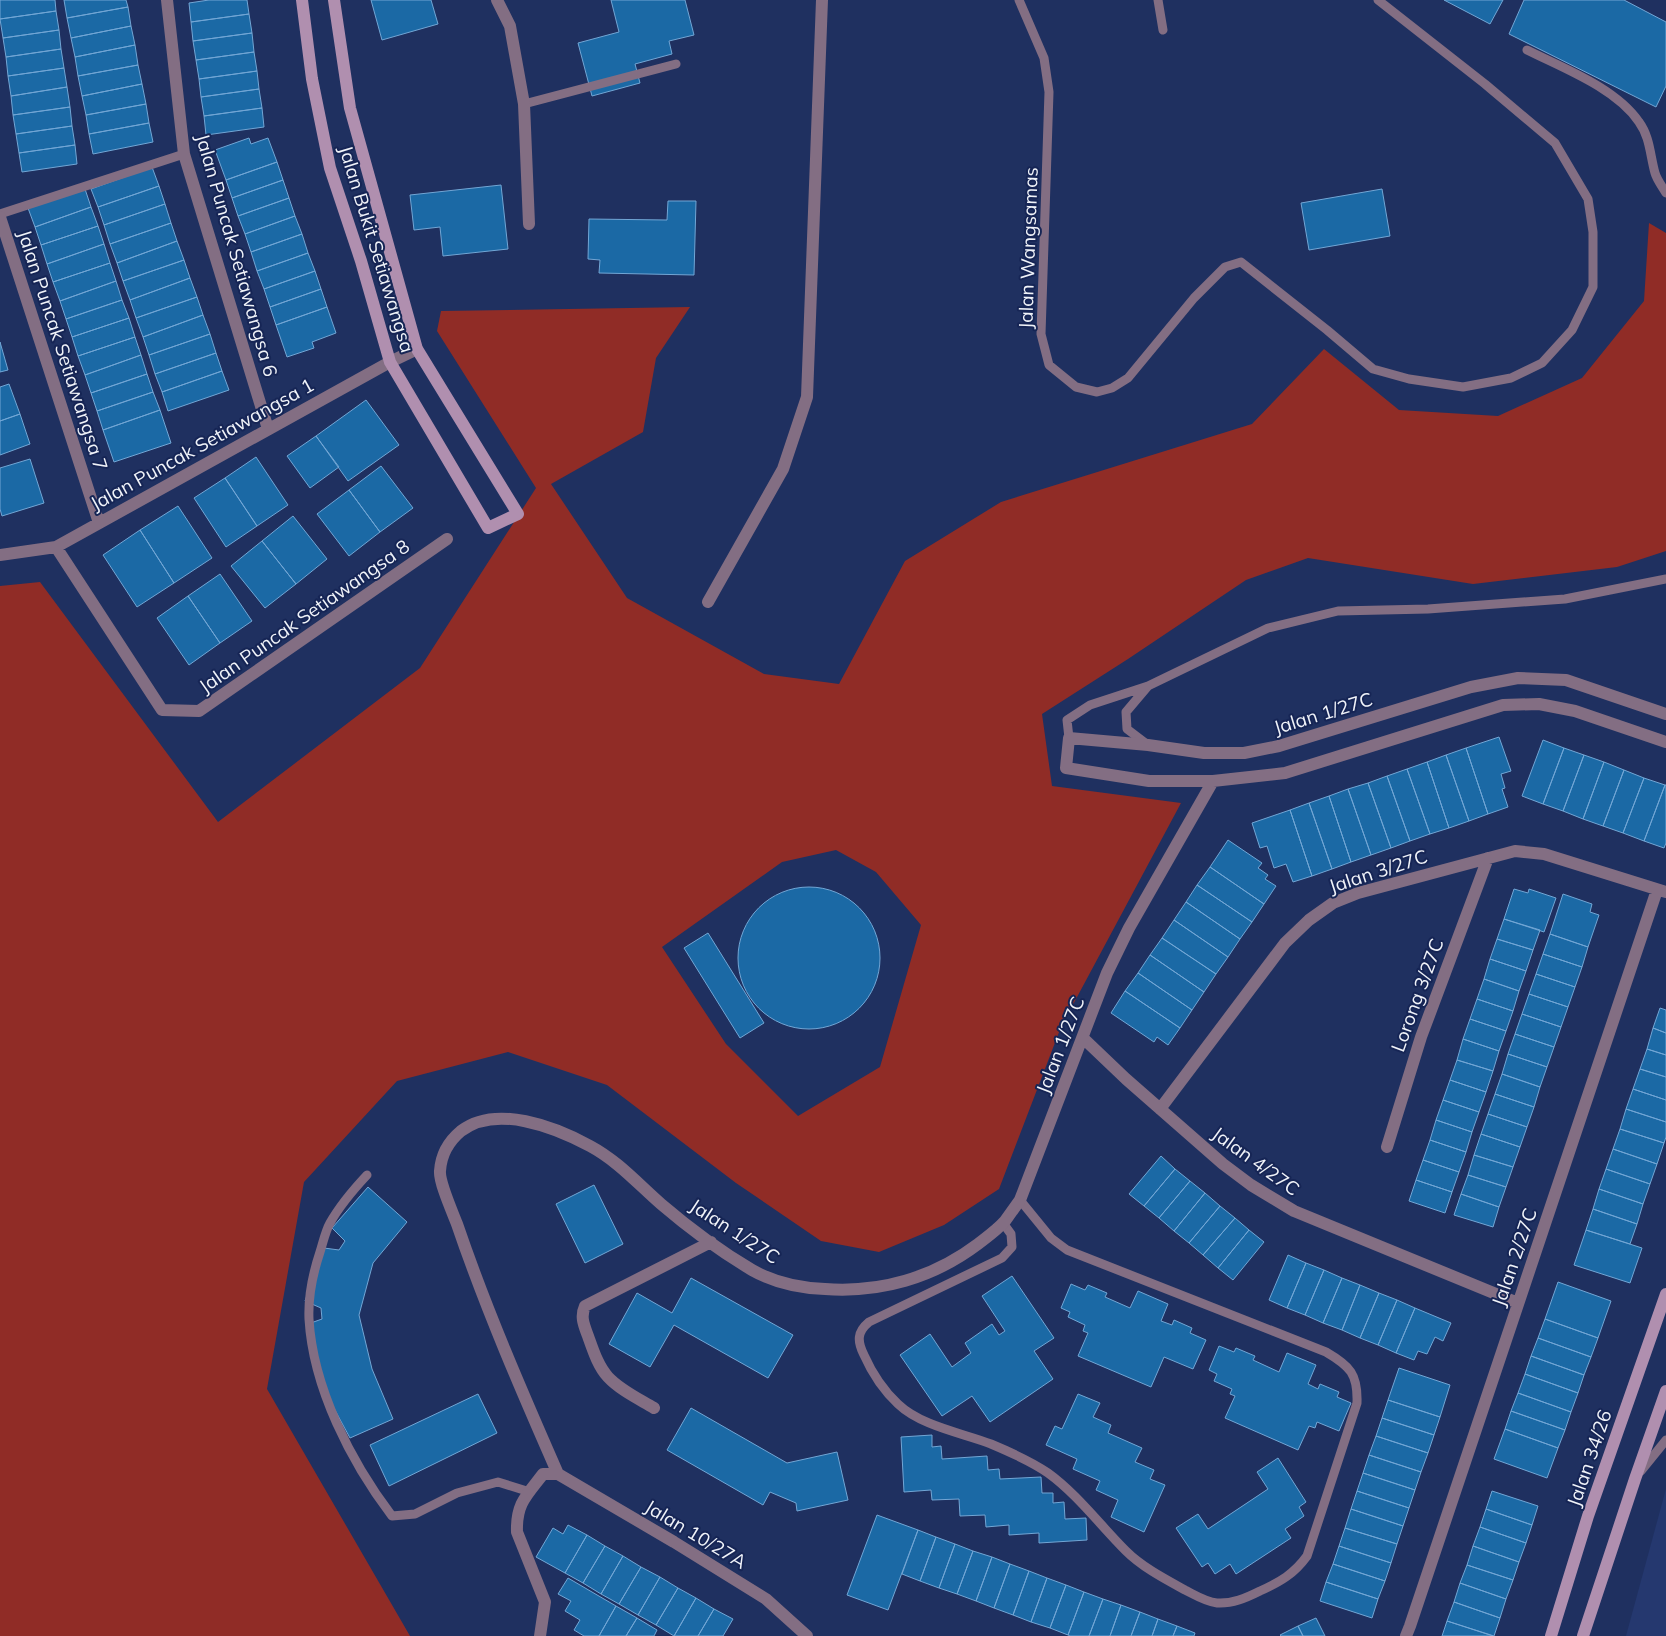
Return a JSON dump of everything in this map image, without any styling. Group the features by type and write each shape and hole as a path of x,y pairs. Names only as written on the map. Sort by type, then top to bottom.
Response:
{"street":[{"name":"Jalan Puncak Setiawangsa 6","path":"167,0 184,154 268,429"},
{"name":"Jalan Bukit Setiawangsa","path":"302,0 312,79 330,168 361,261 390,362 488,528 518,514 417,349 350,108 334,0"},
{"path":"497,0 510,26 524,104 529,224"},
{"path":"708,602 784,469 807,397 822,0"},
{"name":"Jalan Puncak Setiawangsa 7","path":"0,216 99,523"},
{"name":"Jalan Puncak Setiawangsa 1","path":"0,555 56,547 390,362 417,349"},
{"name":"Jalan Puncak Setiawangsa 8","path":"56,547 162,710 199,711 448,539"},
{"name":"Jalan 1/27C","path":"1069,738 1148,745 1204,753 1244,753 1279,746 1471,686 1518,678 1566,680 1666,714"},
{"path":"1069,738 1066,768 1149,781 1213,781 1285,773 1503,705 1538,704 1575,711 1666,742"},
{"name":"Jalan 1/27C","path":"558,1474 522,1392 479,1284 439,1173 443,1154 453,1137 470,1124 493,1119 522,1120 554,1130 590,1146 618,1164 661,1204 711,1242 753,1270 793,1286 842,1290 883,1287 910,1280 946,1265 968,1251 1003,1222 1020,1200 1107,974 1129,928 1213,781"},
{"name":"Jalan 3/27C","path":"1160,1109 1285,943 1309,920 1333,903 1358,893 1515,851 1544,854 1661,891"},
{"name":"Lorong 3/27C","path":"1387,1147 1420,1037 1488,858"},
{"name":"Jalan 2/27C","path":"1406,1636 1518,1303 1661,891"},
{"name":"Jalan 4/27C","path":"1083,1038 1223,1164 1251,1185 1294,1212 1518,1303"},
{"path":"654,1408 618,1386 609,1378 597,1360 582,1320 584,1306 711,1242"},
{"name":"Jalan 34/26","path":"1551,1636 1588,1516 1666,1294"},
{"path":"1583,1636 1666,1391"},
{"path":"540,1636 545,1602 517,1532 517,1520 520,1504 543,1474 558,1474"},
{"name":"Jalan 10/27A","path":"558,1474 766,1599 807,1636"}],"lane":[{"name":"Jalan Wangsamas","path":"1019,0 1044,58 1049,92 1041,334 1049,365 1076,387 1097,392 1112,388 1128,378 1194,298 1225,266 1242,262 1373,369 1408,379 1463,387 1511,378 1542,363 1572,330 1592,287 1593,232 1588,199 1555,143 1485,84 1378,0"},
{"path":"1158,0 1163,30"},
{"path":"1527,50 1589,81 1620,101 1639,122 1646,134 1655,174 1666,193"},
{"path":"524,104 676,64"},
{"path":"0,216 184,154"},
{"path":"1069,738 1067,720 1090,705 1148,686 1268,628 1338,611 1428,609 1565,599 1666,579"},
{"path":"1148,686 1126,712 1127,729 1148,745"},
{"path":"367,1175 347,1196 329,1225 311,1289 309,1319 316,1360 326,1398 349,1448 379,1499 392,1516 415,1514 457,1493 498,1482 530,1492"},
{"path":"1003,1222 1011,1234 1012,1248 1002,1258 869,1322 861,1329 859,1337 860,1348 870,1369 899,1406 919,1418 945,1429 991,1444 1048,1473 1066,1488 1127,1552 1164,1578 1204,1599 1215,1603 1232,1602 1248,1597 1282,1580 1298,1568 1307,1556 1357,1403 1357,1388 1354,1375 1348,1366 1326,1352 1067,1250 1051,1238 1020,1200"},
{"path":"1635,1478 1666,1440"}],"shaded area":[{"path":"1649,223 1666,233 1666,551 1617,567 1473,584 1308,558 1246,580 1042,714 1052,786 1181,803 1061,1027 999,1189 944,1225 879,1252 821,1241 736,1183 607,1085 508,1052 397,1081 304,1182 267,1389 410,1636 0,1636 0,586 40,582 218,822 420,668 536,488 437,331 441,311 690,307 656,358 643,432 551,484 627,598 764,674 839,684 905,561 1001,502 1252,424 1324,349 1399,410 1498,416 1582,378 1644,301","holes":["836,850 876,872 921,925 880,1067 798,1116 726,1044 662,947 782,862"]},
{"path":"1666,1489 1666,1636 1626,1636"}],"building":[{"path":"0,0 55,0 56,11 0,19"},
{"path":"64,0 126,0 128,7 67,18"},
{"path":"209,0 247,0 249,14 191,22 189,3"},
{"path":"371,0 431,0 438,24 382,40"},
{"path":"611,0 685,0 694,35 669,41 672,54 635,64 640,83 592,96 578,43 619,32"},
{"path":"1444,0 1503,0 1490,24"},
{"path":"1524,0 1624,0 1666,22 1666,86 1656,107 1509,34"},
{"path":"128,7 131,26 71,38 67,18"},
{"path":"56,11 59,30 3,38 0,19"},
{"path":"249,14 252,33 193,41 191,22"},
{"path":"131,26 135,45 75,57 71,38"},
{"path":"59,30 61,49 6,57 3,38"},
{"path":"252,33 254,52 196,60 193,41"},
{"path":"135,45 138,65 78,76 75,57"},
{"path":"61,49 64,68 8,76 6,57"},
{"path":"254,52 257,71 199,79 196,60"},
{"path":"138,65 142,84 82,96 78,76"},
{"path":"64,68 67,87 11,96 8,76"},
{"path":"257,71 259,89 201,97 199,79"},
{"path":"142,84 146,104 86,115 82,96"},
{"path":"67,87 70,107 13,115 11,96"},
{"path":"259,89 262,108 204,116 201,97"},
{"path":"146,104 149,123 89,134 86,115"},
{"path":"70,107 72,126 16,134 13,115"},
{"path":"262,108 264,127 206,135 204,116"},
{"path":"149,123 153,142 93,154 89,134"},
{"path":"72,126 75,145 19,153 16,134"},
{"path":"249,138 251,144 268,138 277,162 226,180 215,150"},
{"path":"75,145 77,164 22,172 19,153"},
{"path":"277,162 283,180 232,198 226,180"},
{"path":"152,167 159,186 98,207 91,189"},
{"path":"283,180 289,198 238,216 232,198"},
{"path":"501,185 508,249 443,256 440,227 414,230 410,195"},
{"path":"159,186 165,204 104,225 98,207"},
{"path":"85,189 91,207 35,227 28,208"},
{"path":"1382,189 1390,236 1309,250 1301,203"},
{"path":"289,198 295,216 245,234 238,216"},
{"path":"668,201 696,201 694,275 599,273 600,260 588,259 589,219 667,220"},
{"path":"165,204 171,223 110,244 104,225"},
{"path":"91,207 98,226 41,245 35,227"},
{"path":"295,216 302,234 251,252 245,234"},
{"path":"171,223 177,241 117,263 110,244"},
{"path":"98,226 104,244 47,264 41,245"},
{"path":"302,234 308,253 257,271 251,252"},
{"path":"177,241 184,260 123,281 117,263"},
{"path":"104,244 110,263 53,282 47,264"},
{"path":"308,253 315,271 264,289 257,271"},
{"path":"184,260 190,278 130,300 123,281"},
{"path":"110,263 116,281 60,301 53,282"},
{"path":"315,271 321,289 270,307 264,289"},
{"path":"190,278 197,297 136,318 130,300"},
{"path":"116,281 122,300 66,319 60,301"},
{"path":"321,289 327,307 276,325 270,307"},
{"path":"197,297 203,315 143,337 136,318"},
{"path":"122,300 129,318 72,337 66,319"},
{"path":"327,307 336,333 312,342 314,348 287,357 276,325"},
{"path":"203,315 210,334 149,355 143,337"},
{"path":"129,318 135,337 78,356 72,337"},
{"path":"210,334 216,353 155,374 149,355"},
{"path":"135,337 141,355 85,375 78,356"},
{"path":"0,342 8,370 0,372"},
{"path":"216,353 222,371 162,392 155,374"},
{"path":"141,355 147,374 91,393 85,375"},
{"path":"222,371 229,390 168,411 162,392"},
{"path":"147,374 153,392 97,411 91,393"},
{"path":"9,384 20,414 0,421 0,387"},
{"path":"153,392 160,410 103,430 97,411"},
{"path":"366,400 399,445 348,481 316,436"},
{"path":"160,410 171,443 114,462 103,430"},
{"path":"20,414 30,444 0,455 0,421"},
{"path":"316,436 339,467 310,488 287,456"},
{"path":"256,457 288,505 257,526 225,478"},
{"path":"30,459 44,503 2,516 0,509 0,468"},
{"path":"381,466 413,508 380,532 349,490"},
{"path":"225,478 257,526 226,547 194,498"},
{"path":"349,490 380,532 349,556 317,514"},
{"path":"178,506 212,558 174,583 140,530"},
{"path":"293,516 327,559 296,584 262,541"},
{"path":"140,530 174,583 137,607 103,555"},
{"path":"262,541 296,584 265,608 231,566"},
{"path":"220,574 252,621 220,643 188,596"},
{"path":"188,596 220,643 189,665 157,618"},
{"path":"1499,737 1511,771 1501,774 1505,788 1502,789 1508,807 1488,814 1466,748"},
{"path":"1543,740 1564,748 1543,804 1522,796"},
{"path":"1466,748 1488,814 1469,821 1446,755"},
{"path":"1564,748 1584,755 1563,811 1543,804"},
{"path":"1446,755 1469,821 1449,828 1427,762"},
{"path":"1584,755 1604,762 1583,819 1563,811"},
{"path":"1427,762 1449,828 1430,834 1407,769"},
{"path":"1604,762 1624,770 1603,826 1583,819"},
{"path":"1407,769 1430,834 1410,841 1387,776"},
{"path":"1624,770 1644,778 1623,833 1603,826"},
{"path":"1387,776 1410,841 1391,848 1368,783"},
{"path":"1644,778 1665,785 1644,841 1623,833"},
{"path":"1368,783 1391,848 1371,855 1348,789"},
{"path":"1665,785 1666,843 1664,848 1644,841"},
{"path":"1348,789 1371,855 1351,862 1329,796"},
{"path":"1329,796 1351,862 1332,869 1309,803"},
{"path":"1309,803 1332,869 1312,876 1290,810"},
{"path":"1290,810 1312,876 1293,882 1286,864 1274,868 1267,846 1260,848 1252,823"},
{"path":"1228,840 1262,863 1258,868 1268,875 1265,879 1276,886 1264,904 1210,867"},
{"path":"1210,867 1264,904 1252,922 1197,885"},
{"path":"1197,885 1252,922 1240,939 1186,902"},
{"path":"809,887 823,888 836,892 859,908 875,931 879,944 879,972 875,985 859,1008 836,1024 823,1028 809,1029 795,1028 782,1024 759,1008 743,985 739,972 738,958 739,944 743,931 759,908 782,892 795,888"},
{"path":"1514,889 1528,893 1529,889 1556,898 1544,932 1504,919"},
{"path":"1563,894 1592,904 1590,912 1599,915 1588,947 1550,934"},
{"path":"1186,902 1240,939 1228,957 1174,920"},
{"path":"1504,919 1540,930 1533,950 1497,939"},
{"path":"1174,920 1228,957 1216,974 1162,938"},
{"path":"708,933 764,1023 740,1038 684,948"},
{"path":"1550,934 1588,947 1582,967 1543,954"},
{"path":"1162,938 1216,974 1204,992 1150,955"},
{"path":"1497,939 1533,950 1526,971 1490,959"},
{"path":"1543,954 1582,967 1575,987 1536,974"},
{"path":"1150,955 1204,992 1192,1010 1138,973"},
{"path":"1490,959 1526,971 1519,991 1484,979"},
{"path":"1138,973 1192,1010 1180,1028 1125,991"},
{"path":"1536,974 1575,987 1568,1007 1529,994"},
{"path":"1484,979 1519,991 1513,1011 1477,999"},
{"path":"1125,991 1180,1028 1168,1045 1157,1037 1154,1042 1111,1013"},
{"path":"1529,994 1568,1007 1561,1027 1522,1014"},
{"path":"1477,999 1513,1011 1506,1031 1470,1019"},
{"path":"1660,1008 1666,1010 1666,1033 1653,1028"},
{"path":"1522,1014 1561,1027 1554,1047 1515,1034"},
{"path":"1470,1019 1506,1031 1499,1051 1463,1039"},
{"path":"1653,1028 1666,1033 1666,1055 1647,1049"},
{"path":"1515,1034 1554,1047 1547,1067 1508,1054"},
{"path":"1463,1039 1499,1051 1493,1071 1457,1060"},
{"path":"1647,1049 1666,1055 1666,1077 1640,1069"},
{"path":"1508,1054 1547,1067 1540,1087 1502,1074"},
{"path":"1457,1060 1493,1071 1486,1092 1450,1080"},
{"path":"1640,1069 1666,1077 1666,1100 1633,1089"},
{"path":"1502,1074 1540,1087 1534,1107 1495,1094"},
{"path":"1450,1080 1486,1092 1479,1112 1443,1100"},
{"path":"1633,1089 1666,1100 1666,1122 1626,1109"},
{"path":"1495,1094 1534,1107 1527,1127 1488,1114"},
{"path":"1443,1100 1479,1112 1472,1132 1436,1120"},
{"path":"1626,1109 1666,1122 1664,1143 1620,1129"},
{"path":"1488,1114 1527,1127 1520,1147 1481,1134"},
{"path":"1436,1120 1472,1132 1466,1152 1430,1140"},
{"path":"1620,1129 1664,1143 1657,1164 1613,1149"},
{"path":"1481,1134 1520,1147 1513,1167 1474,1155"},
{"path":"1430,1140 1466,1152 1459,1172 1423,1160"},
{"path":"1613,1149 1657,1164 1650,1184 1606,1169"},
{"path":"1474,1155 1513,1167 1506,1187 1468,1175"},
{"path":"1161,1156 1175,1169 1144,1206 1129,1194"},
{"path":"1423,1160 1459,1172 1452,1192 1416,1180"},
{"path":"1175,1169 1190,1181 1159,1218 1144,1206"},
{"path":"1606,1169 1650,1184 1643,1204 1599,1189"},
{"path":"1468,1175 1506,1187 1499,1207 1461,1194"},
{"path":"1416,1180 1452,1192 1445,1213 1409,1201"},
{"path":"1190,1181 1205,1193 1174,1231 1159,1218"},
{"path":"594,1185 623,1244 585,1263 556,1204"},
{"path":"368,1187 407,1222 373,1263 359,1315 372,1369 393,1419 350,1438 323,1388 308,1324 322,1319 321,1308 305,1301 324,1248 339,1250 345,1241 332,1228"},
{"path":"1599,1189 1643,1204 1637,1224 1593,1209"},
{"path":"1205,1193 1220,1206 1189,1243 1174,1231"},
{"path":"1461,1194 1499,1207 1493,1227 1454,1215"},
{"path":"1220,1206 1235,1218 1203,1255 1189,1243"},
{"path":"1593,1209 1637,1224 1630,1244 1586,1230"},
{"path":"1235,1218 1249,1230 1218,1268 1203,1255"},
{"path":"1249,1230 1264,1242 1233,1280 1218,1268"},
{"path":"1586,1230 1642,1248 1630,1283 1574,1265"},
{"path":"1288,1255 1306,1263 1287,1308 1269,1300"},
{"path":"1306,1263 1324,1270 1305,1315 1287,1308"},
{"path":"1324,1270 1342,1278 1323,1323 1305,1315"},
{"path":"1012,1276 1054,1338 1034,1351 1053,1379 990,1422 972,1396 942,1416 900,1355 930,1334 952,1367 971,1353 965,1343 992,1324 999,1335 1005,1331 982,1296"},
{"path":"691,1278 793,1335 768,1378 674,1325 650,1367 609,1344 637,1293 672,1313"},
{"path":"1342,1278 1360,1285 1342,1330 1323,1323"},
{"path":"1558,1282 1611,1301 1598,1338 1545,1319"},
{"path":"1071,1284 1085,1290 1088,1285 1107,1293 1105,1297 1130,1308 1138,1291 1168,1304 1161,1321 1172,1325 1174,1320 1192,1328 1190,1333 1206,1340 1193,1369 1164,1357 1151,1387 1078,1356 1088,1333 1083,1331 1085,1325 1068,1317 1070,1312 1061,1308"},
{"path":"1360,1285 1379,1293 1360,1338 1342,1330"},
{"path":"1379,1293 1397,1300 1378,1345 1360,1338"},
{"path":"1397,1300 1415,1308 1396,1353 1378,1345"},
{"path":"1415,1308 1451,1323 1443,1341 1435,1337 1427,1354 1418,1351 1414,1360 1396,1353"},
{"path":"1545,1319 1598,1338 1591,1357 1538,1338"},
{"path":"1538,1338 1591,1357 1584,1375 1531,1356"},
{"path":"1219,1346 1234,1352 1236,1348 1255,1356 1253,1360 1279,1372 1287,1353 1316,1365 1308,1384 1318,1389 1320,1384 1339,1392 1337,1397 1351,1403 1339,1431 1317,1422 1315,1428 1309,1426 1298,1450 1225,1418 1235,1396 1230,1394 1232,1389 1214,1381 1217,1374 1209,1370"},
{"path":"1531,1356 1584,1375 1578,1393 1525,1374"},
{"path":"1399,1368 1450,1385 1440,1417 1388,1400"},
{"path":"1525,1374 1578,1393 1571,1412 1518,1393"},
{"path":"1518,1393 1571,1412 1565,1430 1511,1411"},
{"path":"478,1394 497,1433 389,1486 370,1445"},
{"path":"1078,1394 1100,1403 1093,1417 1111,1425 1108,1433 1142,1448 1135,1462 1154,1470 1150,1479 1165,1485 1144,1532 1111,1517 1118,1500 1096,1490 1100,1481 1073,1469 1077,1459 1046,1445 1055,1426 1062,1429"},
{"path":"1388,1400 1440,1417 1434,1435 1382,1418"},
{"path":"691,1408 787,1463 837,1452 848,1500 797,1511 796,1503 770,1492 763,1505 667,1450"},
{"path":"1511,1411 1565,1430 1558,1448 1505,1429"},
{"path":"1382,1418 1434,1435 1428,1453 1376,1436"},
{"path":"1505,1429 1558,1448 1547,1478 1494,1459"},
{"path":"932,1435 932,1447 941,1446 942,1459 987,1456 988,1470 999,1469 1000,1479 1041,1477 1042,1493 1053,1493 1053,1503 1064,1502 1065,1519 1086,1518 1087,1540 1039,1543 1039,1533 1009,1535 1009,1525 986,1527 985,1515 960,1516 959,1499 932,1500 931,1490 904,1492 901,1437"},
{"path":"1376,1436 1428,1453 1421,1472 1369,1455"},
{"path":"1369,1455 1421,1472 1415,1490 1363,1473"},
{"path":"1278,1458 1306,1502 1299,1507 1304,1516 1285,1529 1291,1538 1236,1574 1230,1564 1215,1574 1208,1563 1202,1567 1176,1528 1198,1514 1208,1529 1268,1489 1257,1472"},
{"path":"1363,1473 1415,1490 1409,1508 1357,1491"},
{"path":"1357,1491 1409,1508 1403,1526 1351,1509"},
{"path":"1492,1491 1538,1506 1532,1525 1486,1509"},
{"path":"1351,1509 1403,1526 1397,1544 1345,1528"},
{"path":"1486,1509 1532,1525 1526,1543 1480,1527"},
{"path":"877,1515 918,1530 888,1610 847,1595"},
{"path":"568,1525 587,1535 565,1573 536,1557 553,1528 563,1534"},
{"path":"1480,1527 1526,1543 1519,1562 1473,1546"},
{"path":"1345,1528 1397,1544 1391,1563 1339,1546"},
{"path":"918,1530 936,1537 920,1581 902,1574"},
{"path":"587,1535 605,1546 583,1583 565,1573"},
{"path":"936,1537 955,1544 939,1588 920,1581"},
{"path":"955,1544 973,1551 957,1594 939,1588"},
{"path":"605,1546 623,1556 601,1594 583,1583"},
{"path":"1339,1546 1391,1563 1385,1581 1333,1564"},
{"path":"1473,1546 1519,1562 1513,1580 1467,1565"},
{"path":"973,1551 992,1557 976,1601 957,1594"},
{"path":"623,1556 641,1567 619,1604 601,1594"},
{"path":"992,1557 1010,1564 994,1608 976,1601"},
{"path":"1010,1564 1029,1571 1013,1615 994,1608"},
{"path":"1333,1564 1385,1581 1378,1599 1326,1582"},
{"path":"1467,1565 1513,1580 1506,1599 1460,1583"},
{"path":"641,1567 660,1577 638,1615 619,1604"},
{"path":"1029,1571 1047,1578 1031,1622 1013,1615"},
{"path":"660,1577 678,1588 656,1625 638,1615"},
{"path":"568,1578 616,1606 599,1636 584,1636 574,1630 580,1620 565,1611 571,1601 558,1594"},
{"path":"1047,1578 1066,1585 1050,1628 1031,1622"},
{"path":"1326,1582 1378,1599 1372,1618 1320,1601"},
{"path":"1460,1583 1506,1599 1500,1618 1454,1602"},
{"path":"1066,1585 1084,1592 1068,1635 1050,1628"},
{"path":"678,1588 696,1598 674,1636 656,1625"},
{"path":"1084,1592 1103,1599 1089,1636 1070,1636 1068,1635"},
{"path":"696,1598 714,1609 698,1636 674,1636"},
{"path":"1103,1599 1121,1605 1110,1636 1089,1636"},
{"path":"1454,1602 1500,1618 1494,1636 1447,1621"},
{"path":"1121,1605 1140,1612 1131,1636 1110,1636"},
{"path":"616,1606 637,1618 626,1636 599,1636"},
{"path":"714,1609 733,1619 723,1636 698,1636"},
{"path":"1140,1612 1158,1619 1152,1636 1131,1636"},
{"path":"637,1618 657,1630 654,1636 626,1636"},
{"path":"1316,1618 1325,1636 1303,1636 1298,1626"},
{"path":"1158,1619 1177,1626 1173,1636 1152,1636"},
{"path":"1447,1621 1493,1636 1442,1636"},
{"path":"1177,1626 1195,1633 1194,1636 1173,1636"},
{"path":"1298,1626 1303,1636 1280,1635"}]}
